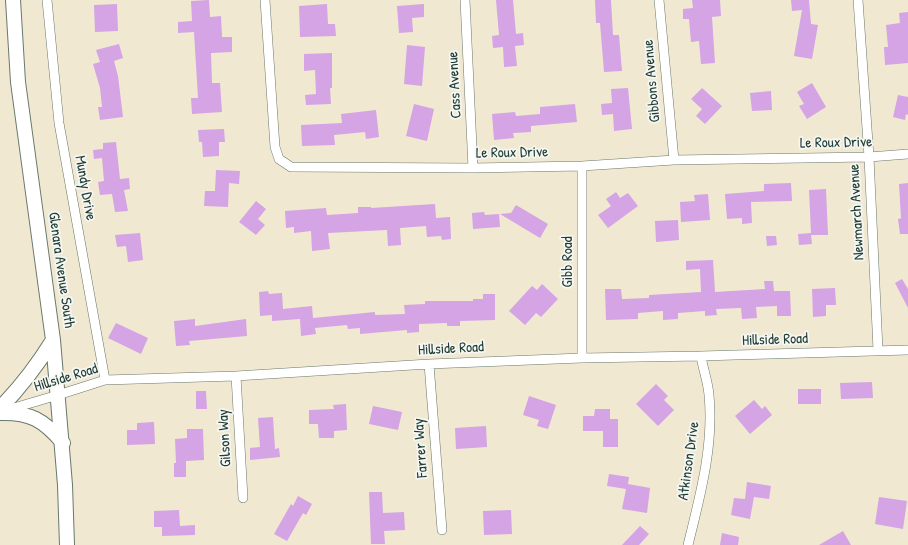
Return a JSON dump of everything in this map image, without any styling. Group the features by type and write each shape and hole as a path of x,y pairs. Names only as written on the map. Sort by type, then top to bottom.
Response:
{"main road":[{"name":"Glenara Avenue South","path":"13,0 18,82 53,340 66,485 67,545"},
{"path":"0,408 18,389 53,340"},
{"path":"0,412 26,415 37,419 53,431 62,443"}],"street":[{"name":"Mundy Drive","path":"47,0 59,123 105,380"},
{"name":"Le Roux Drive","path":"265,0 275,147 279,159 291,167 473,168 582,166 674,160 869,157 908,154"},
{"name":"Cass Avenue","path":"465,0 473,168"},
{"name":"Gibbons Avenue","path":"659,0 674,160"},
{"name":"Newmarch Avenue","path":"858,0 869,157 878,350"},
{"name":"Gibb Road","path":"582,166 582,358"},
{"name":"Hillside Road","path":"0,412 105,380 236,376 429,364 582,358 908,350"},
{"name":"Atkinson Drive","path":"688,545 702,486 710,436 709,394 701,356"},
{"name":"Farrer Way","path":"429,364 442,530"},
{"name":"Gilson Way","path":"236,376 243,498"}],"building":[{"path":"209,0 210,17 221,16 222,37 232,37 232,52 211,53 212,83 220,83 222,112 192,114 191,98 198,98 194,32 178,33 178,22 192,21 191,1"},
{"path":"496,0 513,0 516,34 523,33 524,45 515,46 517,66 504,67 503,47 493,48 492,36 499,35"},
{"path":"595,0 611,0 613,35 619,35 622,71 604,72 600,23 596,23"},
{"path":"692,0 720,0 721,16 712,17 715,63 701,64 699,41 691,42 689,19 683,19 683,9 693,8"},
{"path":"791,0 809,0 811,24 818,25 812,59 794,56 802,10 792,11"},
{"path":"117,4 118,31 95,32 94,5"},
{"path":"327,4 328,24 335,24 336,36 300,37 299,6"},
{"path":"424,4 424,17 412,18 413,32 399,33 397,6"},
{"path":"908,12 908,63 885,65 884,47 888,47 886,25 900,23 899,13"},
{"path":"119,44 123,58 114,61 118,76 123,117 100,120 98,107 102,107 100,88 93,64 100,62 96,50"},
{"path":"407,45 425,47 422,86 404,84"},
{"path":"332,53 332,88 330,88 331,104 306,105 305,95 316,94 315,70 304,71 304,54"},
{"path":"812,83 826,107 807,119 799,106 804,104 797,92"},
{"path":"628,88 632,129 614,131 613,114 602,115 601,104 612,103 611,89"},
{"path":"702,88 722,106 705,124 696,116 702,109 691,99"},
{"path":"771,91 772,110 752,111 750,93"},
{"path":"898,95 908,97 908,115 906,114 905,120 893,117"},
{"path":"414,104 434,109 427,141 406,136"},
{"path":"575,104 577,122 531,126 531,132 513,133 514,138 494,140 492,114 515,112 516,116 540,114 540,107"},
{"path":"376,110 379,137 366,139 365,132 334,135 335,145 302,146 301,125 342,123 341,114"},
{"path":"224,129 225,142 219,142 219,156 203,157 202,142 199,142 198,130"},
{"path":"116,142 120,179 129,178 130,189 124,190 128,211 115,212 112,194 100,195 98,182 104,181 102,158 94,159 93,150 103,149 103,143"},
{"path":"216,170 240,171 239,184 229,183 228,207 204,206 205,191 215,191"},
{"path":"791,183 792,201 751,202 752,223 742,224 742,218 727,219 725,194 764,191 764,184"},
{"path":"908,183 908,234 900,234 898,219 902,218 899,184"},
{"path":"826,189 828,235 811,235 812,244 799,245 798,234 811,233 809,190"},
{"path":"616,192 620,198 628,193 638,206 608,228 598,215 611,206 606,199"},
{"path":"708,194 710,220 681,222 680,202 695,201 694,195"},
{"path":"256,201 266,209 258,219 265,225 256,235 239,222"},
{"path":"435,204 436,218 450,217 451,239 442,240 441,236 427,237 426,226 400,228 401,245 388,246 387,230 328,233 330,249 312,251 311,231 294,233 294,227 286,228 285,211 326,208 327,215 358,213 358,207 371,208"},
{"path":"516,205 548,224 540,238 500,214 511,213"},
{"path":"484,212 485,215 499,214 500,227 473,229 472,213"},
{"path":"678,220 679,240 656,242 655,221"},
{"path":"140,233 143,260 128,262 126,246 117,247 115,235"},
{"path":"766,236 776,236 777,245 767,246"},
{"path":"713,260 715,292 765,289 764,281 773,281 774,291 790,291 791,316 777,316 777,306 756,307 757,318 742,319 741,308 716,309 717,315 705,316 705,311 678,313 678,319 663,320 663,311 638,313 638,319 606,320 605,289 621,289 622,299 649,298 649,295 701,292 700,269 686,270 686,261"},
{"path":"902,279 908,289 908,308 895,283"},
{"path":"542,284 558,299 541,317 536,313 525,325 509,311 532,286 537,290"},
{"path":"835,288 836,305 826,305 826,316 813,317 812,289"},
{"path":"268,291 269,294 282,293 283,309 312,306 313,318 375,312 375,315 405,314 404,305 425,304 425,301 473,301 473,299 483,299 483,294 495,294 495,320 460,321 460,326 447,326 447,323 419,324 419,332 407,333 407,330 360,334 360,328 348,329 347,325 315,328 316,334 301,336 300,319 272,321 272,315 260,316 259,292"},
{"path":"195,319 195,326 246,319 247,336 189,341 190,345 176,346 174,321"},
{"path":"116,323 148,338 141,354 108,338"},
{"path":"872,382 873,398 841,399 840,383"},
{"path":"656,384 668,396 664,400 674,410 658,426 636,404"},
{"path":"798,389 821,389 821,404 798,404"},
{"path":"196,391 206,391 207,409 196,409"},
{"path":"529,396 556,405 548,429 537,426 539,420 523,415"},
{"path":"754,400 762,409 765,406 772,415 750,434 735,416"},
{"path":"346,404 347,430 334,431 334,438 319,438 318,424 309,424 309,410 334,409 333,405"},
{"path":"373,406 402,412 398,430 369,424"},
{"path":"595,409 610,409 610,419 618,419 618,447 603,447 603,431 583,431 583,416 594,416"},
{"path":"273,417 275,449 279,448 280,457 250,460 250,448 260,447 258,418"},
{"path":"154,422 155,444 127,445 127,430 137,430 137,423"},
{"path":"486,426 487,447 456,449 455,428"},
{"path":"187,429 203,429 204,460 186,461 186,477 174,477 174,463 176,463 175,439 187,438"},
{"path":"609,474 629,477 628,484 650,488 647,513 622,509 626,489 607,486"},
{"path":"747,482 771,486 769,499 754,497 750,519 731,515 734,498 745,499"},
{"path":"369,492 382,492 383,513 404,512 405,530 384,531 385,544 371,544"},
{"path":"298,496 312,504 306,515 303,513 287,541 274,534 291,504 293,506"},
{"path":"879,497 907,501 903,529 875,524"},
{"path":"179,510 180,526 195,525 195,535 162,536 162,527 154,527 154,511"},
{"path":"511,510 512,534 484,535 483,511"},
{"path":"640,526 649,534 639,545 622,545"},
{"path":"843,531 851,545 819,545"},
{"path":"722,533 739,537 738,545 720,545"}]}
